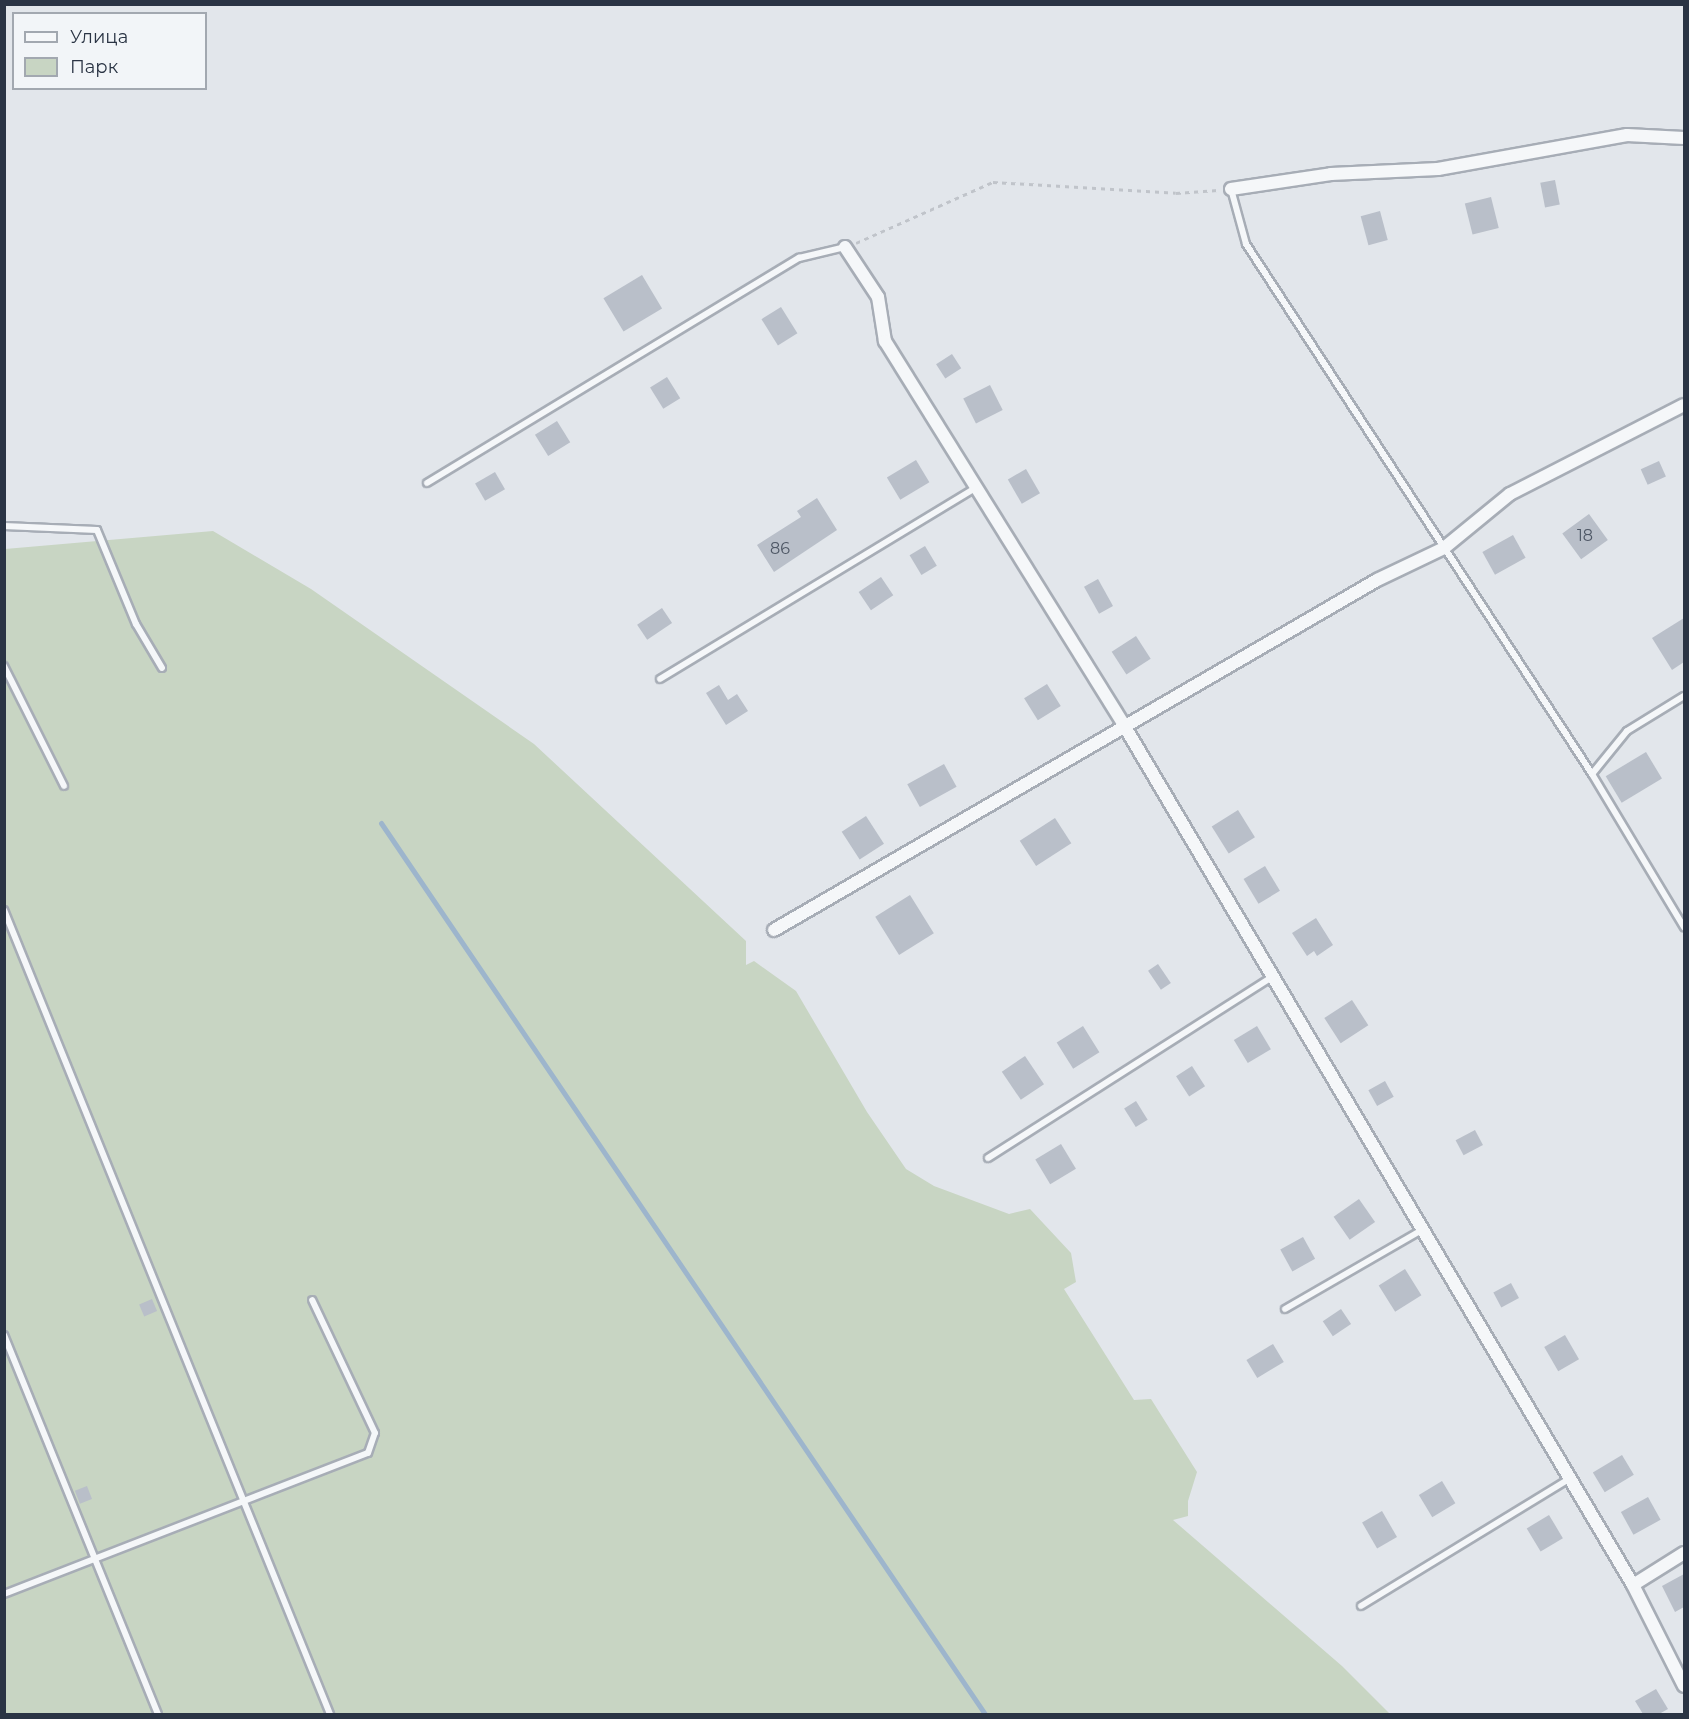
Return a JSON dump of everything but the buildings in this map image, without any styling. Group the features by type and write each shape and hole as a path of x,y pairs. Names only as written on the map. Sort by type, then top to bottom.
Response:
{"street":[{"path":"1231,189 1331,174 1438,170 1628,135 1684,138"},
{"path":"845,248 878,297 885,342 1125,727 1633,1585 1684,1686"},
{"path":"774,930 1377,580 1444,548 1510,494 1684,405"},
{"path":"1633,1585 1684,1553"}],"lane":[{"path":"1231,189 1246,244 1592,774 1684,927"},
{"path":"427,483 799,258 845,248"},
{"path":"660,679 975,488"},
{"path":"4,526 97,530 136,624 162,668"},
{"path":"4,666 64,786"},
{"path":"1592,774 1627,731 1684,696"},
{"path":"4,910 330,1714"},
{"path":"988,1158 1272,977"},
{"path":"1286,1309 1422,1230"},
{"path":"4,1594 368,1453 375,1432 312,1300"},
{"path":"4,1335 158,1714"},
{"path":"1360,1606 1569,1479"}],"path":[{"path":"845,248 993,182 1176,193 1231,189"}],"green space":[{"path":"213,531 311,589 534,744 746,941 746,965 754,961 796,991 867,1112 906,1169 934,1186 1009,1214 1030,1209 1071,1253 1076,1282 1064,1289 1134,1400 1151,1399 1197,1472 1188,1501 1188,1516 1173,1520 1342,1666 1390,1714 5,1714 5,549"}],"waterway":[{"path":"381,823 985,1714"}]}
